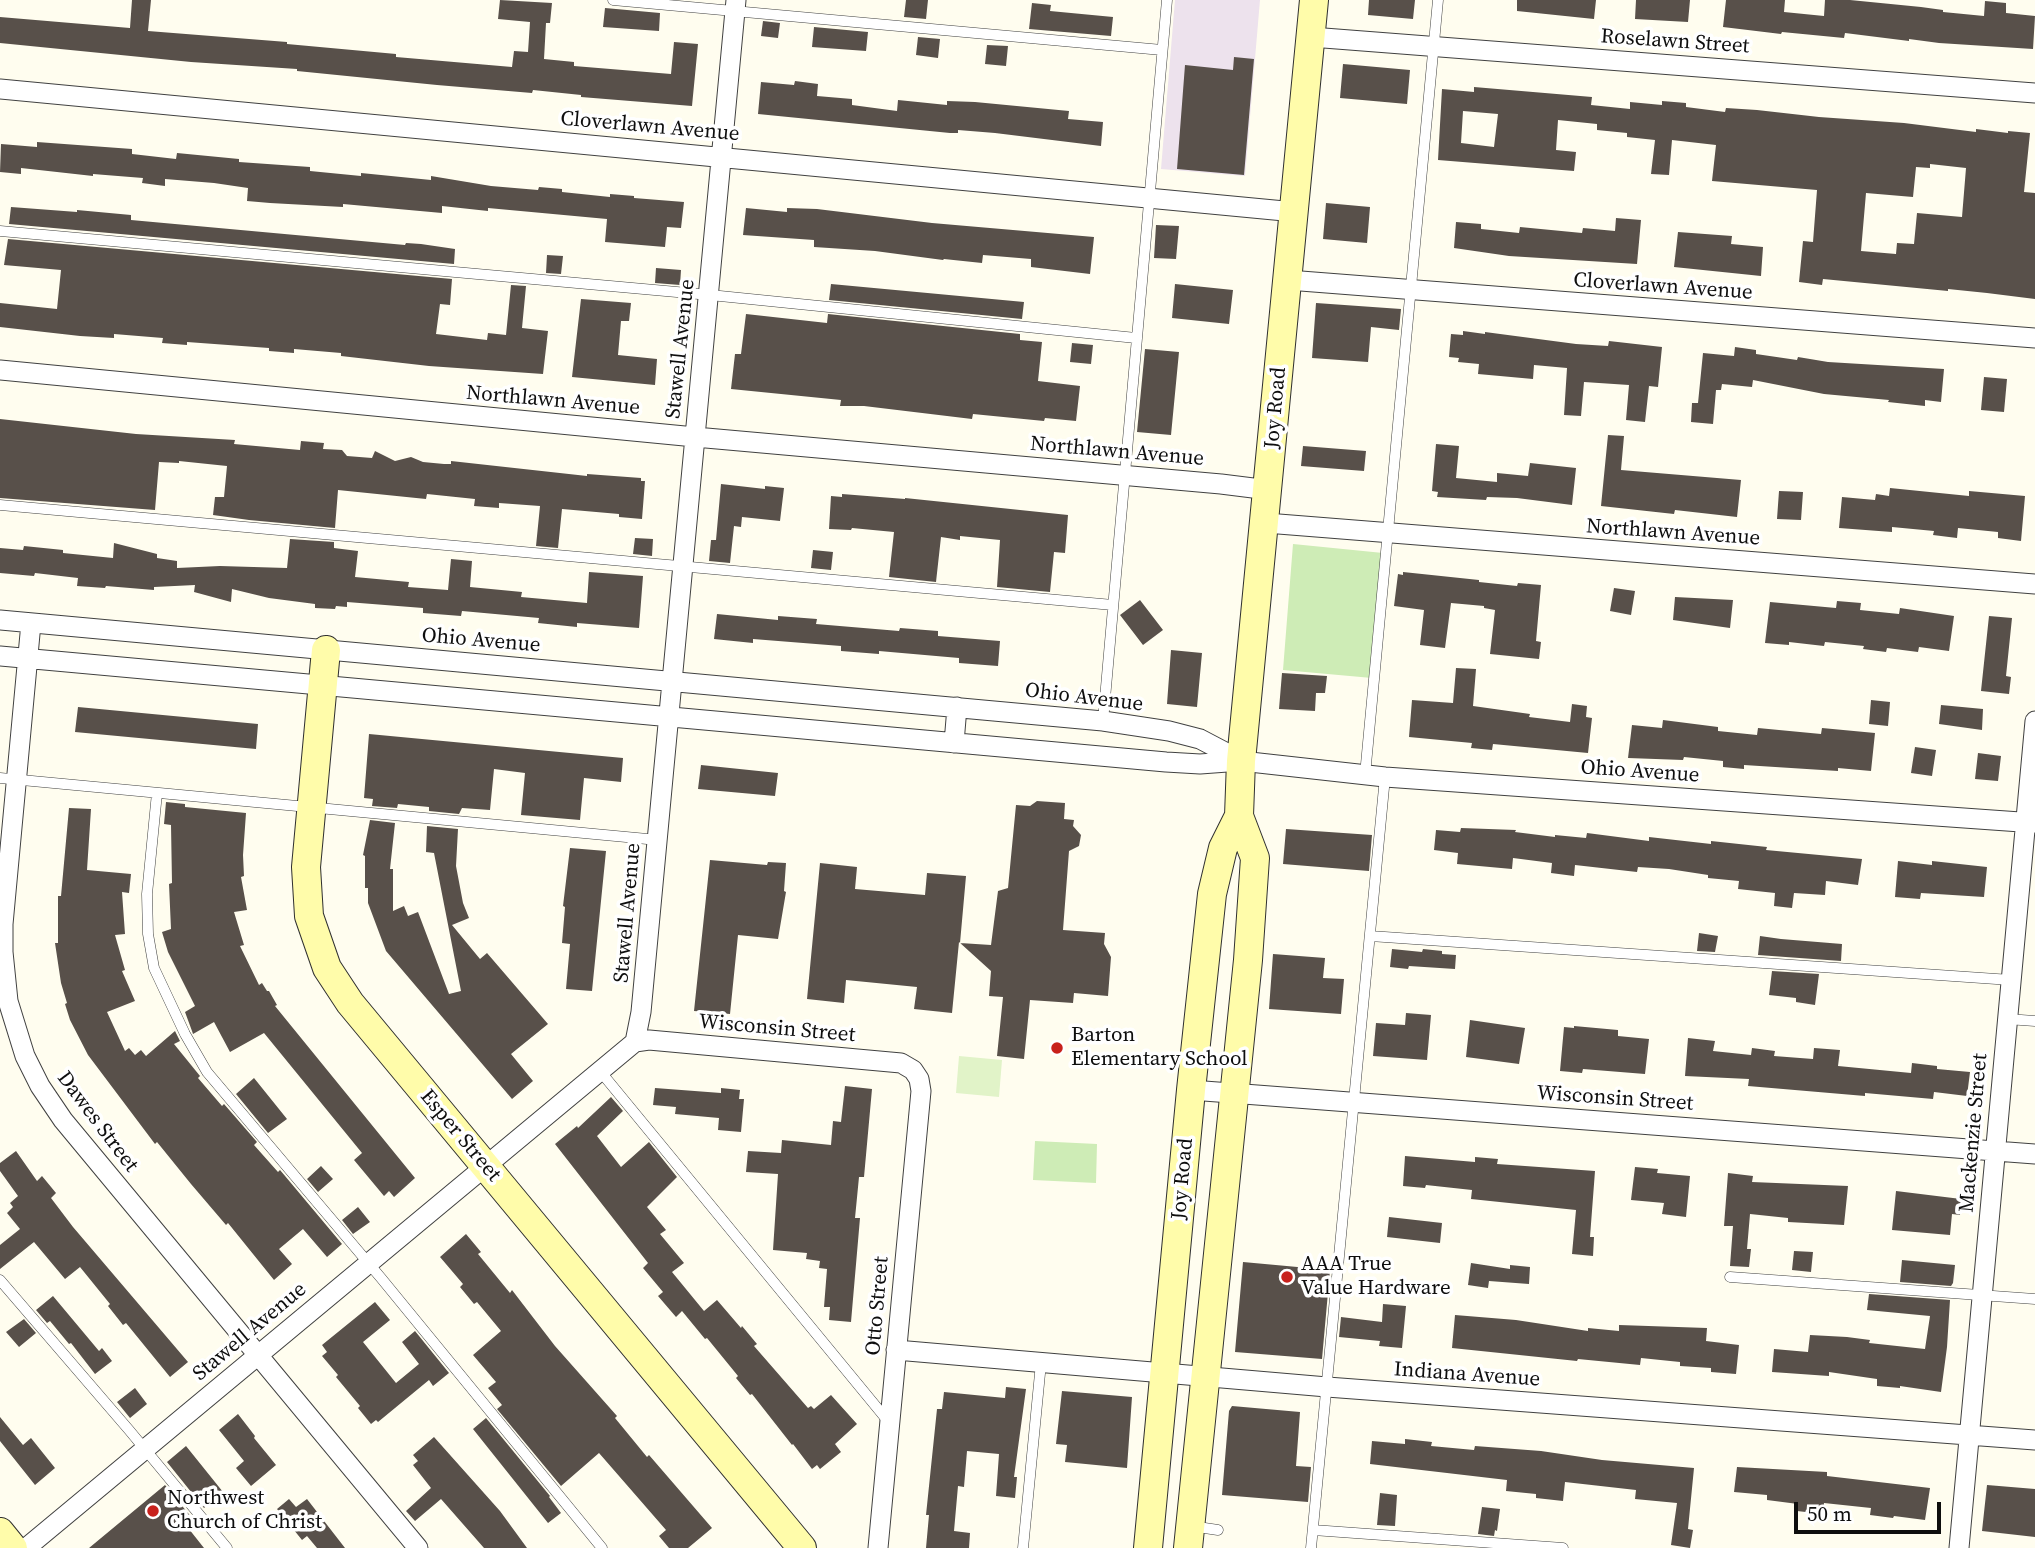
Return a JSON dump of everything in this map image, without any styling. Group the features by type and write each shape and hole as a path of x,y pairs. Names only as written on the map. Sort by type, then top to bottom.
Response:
{"street":[{"name":"Joy Road","path":"1189,1537 1248,960 1255,858 1239,816 1241,761 1266,523 1314,0"},
{"name":"Stawell Avenue","path":"26,1548 635,1042 641,1012 670,718 736,6"},
{"name":"Roselawn Street","path":"1311,37 2035,93"},
{"name":"Cloverlawn Avenue","path":"0,89 1295,212"},
{"name":"Cloverlawn Avenue","path":"1288,280 2035,338"},
{"name":"Northlawn Avenue","path":"0,370 1269,490"},
{"name":"Northlawn Avenue","path":"1266,523 2035,584"},
{"name":"Ohio Avenue","path":"0,620 1103,721 1169,731 1200,739 1241,761"},
{"name":"Dawes Street","path":"31,623 28,658 8,779 3,952 8,1001 25,1056 40,1086 63,1120 418,1548"},
{"name":"Esper Street","path":"326,650 306,867 306,895 314,936 327,968 350,1003 802,1548"},
{"name":"Ohio Avenue","path":"0,656 1166,762 1200,764 1241,761 1385,777 2031,823"},
{"path":"954,743 957,707"},
{"name":"Mackenzie Street","path":"1959,1548 2007,1018 2031,823 2035,721"},
{"name":"Joy Road","path":"1148,1548 1212,894 1223,848 1239,816"},
{"name":"Wisconsin Street","path":"635,1042 649,1040 901,1063 913,1070"},
{"name":"Otto Street","path":"878,1548 921,1091 919,1079 913,1070"},
{"name":"Wisconsin Street","path":"1191,1090 2035,1154"},
{"name":"Indiana Avenue","path":"896,1350 1327,1387 2035,1440"},
{"path":"0,1532 13,1548"}],"lane":[{"path":"613,0 736,6 1162,50"},
{"path":"1103,721 1167,0"},
{"path":"1365,775 1438,0"},
{"path":"0,231 709,295 1136,338"},
{"path":"0,505 1113,605"},
{"path":"1385,777 1310,1540 1563,1548"},
{"path":"8,779 658,840"},
{"path":"157,793 147,894 148,934 155,968 185,1034 207,1072 602,1548"},
{"path":"1370,936 2011,980"},
{"path":"2007,1018 2035,1021"},
{"path":"600,1071 890,1424"},
{"path":"1730,1277 2035,1299"},
{"path":"0,1280 227,1548"},
{"path":"1023,1548 1041,1363"},
{"path":"1189,1537 1218,1530"}],"shaded area":[{"path":"1175,0 1260,0 1245,176 1161,169"}],"green space":[{"path":"1293,544 1383,553 1372,678 1283,670"},
{"path":"959,1056 1002,1060 999,1097 956,1093"},
{"path":"1035,1141 1097,1144 1096,1183 1033,1180"}],"building":[{"path":"132,0 151,0 148,31 287,42 396,54 396,57 512,67 514,51 528,52 530,22 498,19 500,0 552,3 550,23 546,23 544,59 574,62 574,66 671,74 674,42 698,44 692,106 581,97 533,90 532,93 437,85 297,69 191,62 0,43 0,17 130,28"},
{"path":"906,0 928,0 926,19 904,17"},
{"path":"1369,0 1415,0 1413,19 1368,15"},
{"path":"1517,0 1596,0 1594,19 1517,11"},
{"path":"1636,0 1690,0 1688,22 1635,19"},
{"path":"1726,0 1785,0 1784,12 1824,16 1825,0 1921,7 1984,16 1985,1 2006,3 2006,13 2035,16 2033,49 1909,41 1845,33 1844,38 1781,34 1723,27"},
{"path":"1032,3 1051,5 1050,11 1113,17 1111,36 1029,29"},
{"path":"605,8 660,13 659,31 603,27"},
{"path":"763,21 780,23 778,38 761,36"},
{"path":"814,27 868,32 866,51 812,47"},
{"path":"918,37 940,39 938,58 916,55"},
{"path":"987,45 1008,46 1006,66 985,64"},
{"path":"1234,57 1254,59 1244,175 1177,169 1185,65 1233,70"},
{"path":"1343,64 1410,70 1407,104 1340,98"},
{"path":"795,81 818,84 817,96 852,99 852,105 897,111 898,100 947,105 947,101 975,102 1069,111 1068,119 1103,122 1101,146 995,133 958,130 958,133 950,133 758,114 761,82 794,85"},
{"path":"1474,87 1592,97 1591,105 1630,109 1630,102 1662,105 1662,101 1686,103 1686,107 1725,112 1726,108 1757,110 1976,132 1976,129 2030,133 2024,192 2035,193 2035,299 1823,279 1822,285 1799,282 1803,241 1813,242 1817,190 1712,181 1716,145 1672,140 1669,175 1651,174 1655,140 1627,137 1627,133 1597,130 1597,124 1558,120 1556,150 1576,152 1574,171 1438,160 1442,89 1474,92","holes":["1463,111 1498,114 1494,147 1461,143","1930,164 1966,168 1962,217 1917,213 1914,244 1897,243 1896,254 1861,251 1866,193 1913,197 1916,167 1930,168"]},
{"path":"37,142 132,149 132,154 176,159 177,153 239,159 239,162 310,167 310,171 361,176 361,173 431,180 431,176 491,186 538,190 539,187 610,197 610,194 684,202 681,228 667,227 665,247 605,242 607,219 488,208 488,211 442,206 442,213 343,204 343,207 270,203 247,201 248,188 214,183 165,179 165,186 142,183 143,178 21,168 21,174 0,172 1,144 37,147"},
{"path":"1326,203 1370,207 1367,243 1323,239"},
{"path":"11,207 77,210 131,215 131,220 405,245 421,244 455,249 454,264 9,224"},
{"path":"746,208 787,212 787,208 817,209 932,223 1094,237 1090,274 1031,267 1031,259 983,255 982,263 943,260 875,251 814,247 814,240 743,235"},
{"path":"1616,218 1641,220 1637,264 1509,256 1454,248 1456,222 1481,224 1481,229 1519,233 1520,227 1582,233 1583,228 1615,231"},
{"path":"1156,225 1179,226 1176,259 1154,258"},
{"path":"1678,232 1732,236 1731,244 1763,247 1761,276 1674,267"},
{"path":"8,239 452,279 450,305 440,304 436,334 487,340 488,333 506,335 511,285 526,286 522,328 548,331 543,374 429,366 341,356 341,353 294,349 294,353 269,351 269,348 187,342 187,345 162,343 163,338 114,334 114,338 80,336 0,327 0,303 57,309 61,270 4,265"},
{"path":"547,255 563,256 561,274 546,273"},
{"path":"656,268 681,270 680,285 655,283"},
{"path":"831,284 1024,302 1022,319 829,300"},
{"path":"1175,284 1233,290 1229,324 1172,318"},
{"path":"581,299 631,303 629,321 621,321 618,355 657,359 655,385 572,377"},
{"path":"1316,303 1401,309 1399,330 1371,327 1368,362 1312,358"},
{"path":"746,314 827,323 828,314 1020,334 1020,340 1042,342 1038,381 1080,386 1076,421 1045,418 1044,421 973,414 972,419 864,406 840,406 841,400 731,389 735,354 741,354"},
{"path":"1463,331 1576,344 1608,346 1609,341 1662,347 1658,387 1649,386 1645,422 1626,420 1629,385 1584,382 1581,416 1564,415 1567,368 1534,365 1533,379 1478,374 1479,364 1458,362 1459,358 1449,357 1451,334 1463,335"},
{"path":"1072,343 1093,345 1091,364 1070,362"},
{"path":"1735,347 1756,350 1756,354 1797,360 1798,357 1828,362 1944,369 1941,402 1925,400 1925,406 1888,402 1889,400 1824,394 1753,380 1752,387 1722,384 1721,390 1716,390 1713,424 1691,422 1692,403 1698,403 1703,353 1734,356"},
{"path":"1145,349 1179,352 1171,435 1137,432"},
{"path":"1984,377 2007,379 2004,412 1981,410"},
{"path":"0,419 136,434 235,440 234,444 300,450 301,441 324,443 323,449 342,450 347,456 372,458 375,451 395,461 411,457 423,462 444,464 451,464 451,461 587,476 641,478 641,481 645,481 642,519 619,517 619,514 562,509 558,548 536,546 540,506 499,503 499,508 474,506 475,499 427,494 426,499 338,490 335,528 249,520 213,515 215,497 224,497 227,466 179,461 159,462 155,510 0,498"},
{"path":"1608,435 1624,436 1621,470 1741,480 1737,517 1601,506"},
{"path":"1436,444 1459,446 1456,478 1497,482 1497,473 1528,476 1530,463 1576,468 1572,505 1517,498 1487,497 1486,500 1437,497 1438,492 1432,491"},
{"path":"1303,446 1366,451 1364,471 1301,466"},
{"path":"721,484 765,489 765,486 784,488 780,521 742,517 741,527 734,526 730,563 709,561 711,540 716,540"},
{"path":"1890,488 1969,496 1969,491 2025,496 2021,541 1998,538 1998,532 1958,528 1957,538 1933,535 1934,531 1892,527 1892,532 1839,528 1842,497 1875,500 1876,494 1889,496"},
{"path":"1779,491 1803,492 1801,520 1777,519"},
{"path":"842,494 1068,515 1065,553 1054,552 1050,592 997,587 1000,540 960,536 960,540 941,537 936,582 889,577 894,532 829,529 831,496 842,497"},
{"path":"635,538 653,539 652,556 633,554"},
{"path":"290,539 334,542 334,548 358,551 355,577 409,582 408,587 448,590 451,559 472,561 470,587 522,592 521,597 587,603 589,572 643,576 639,628 577,623 577,627 538,623 539,618 462,611 461,616 423,613 423,608 347,602 347,607 315,608 315,604 269,598 232,589 231,602 194,592 195,585 154,587 154,590 105,588 77,586 78,578 35,573 34,576 0,573 0,548 23,550 24,546 113,558 114,543 157,554 157,558 177,561 177,568 287,568"},
{"path":"813,550 833,552 831,570 811,568"},
{"path":"1403,572 1517,586 1518,583 1541,585 1536,641 1541,642 1539,659 1490,654 1495,610 1484,606 1451,603 1445,648 1420,645 1424,610 1394,606 1398,574 1403,575"},
{"path":"1614,588 1635,591 1631,615 1610,611"},
{"path":"1675,597 1733,600 1730,628 1673,620"},
{"path":"1140,600 1163,630 1143,645 1120,615"},
{"path":"1837,601 1861,603 1860,610 1899,614 1900,608 1954,616 1949,651 1919,647 1918,652 1887,648 1886,652 1863,649 1864,646 1825,642 1824,646 1789,642 1789,645 1765,643 1770,602 1836,608"},
{"path":"717,614 778,620 778,616 817,619 816,624 899,631 900,628 938,631 938,636 1000,641 998,666 959,663 959,658 879,651 879,654 841,651 841,646 753,639 753,643 714,639"},
{"path":"1989,616 2012,618 2006,676 2011,677 2009,694 1981,691"},
{"path":"1171,650 1202,653 1197,707 1167,704"},
{"path":"1456,668 1476,669 1473,706 1570,722 1572,704 1587,706 1586,717 1592,718 1588,753 1493,744 1492,750 1471,748 1472,743 1409,737 1412,700 1453,703"},
{"path":"1282,673 1327,676 1325,693 1316,693 1315,711 1279,709"},
{"path":"1871,700 1890,702 1888,726 1869,724"},
{"path":"1941,705 1983,709 1982,730 1939,724"},
{"path":"78,707 258,724 256,749 75,732"},
{"path":"1663,720 1718,727 1718,731 1757,735 1758,728 1821,734 1822,728 1875,733 1871,771 1744,765 1744,769 1723,767 1723,761 1684,757 1683,760 1628,758 1632,725 1662,728"},
{"path":"369,734 623,758 621,782 584,778 580,820 521,815 525,773 494,769 490,810 462,808 459,814 398,804 397,808 372,806 373,799 364,798"},
{"path":"1915,747 1936,750 1932,776 1911,773"},
{"path":"1978,753 2001,756 1998,781 1975,779"},
{"path":"701,765 778,773 775,796 698,789"},
{"path":"1037,801 1065,803 1064,819 1074,820 1073,826 1081,835 1079,846 1069,851 1063,930 1105,933 1104,944 1111,957 1108,996 1074,993 1073,1003 1030,1000 1024,1059 997,1056 1003,997 989,996 991,971 960,943 991,945 998,891 1008,888 1016,805 1030,806"},
{"path":"166,802 185,804 185,807 246,813 244,876 241,877 247,910 234,912 244,945 240,946 259,985 262,983 269,991 277,1005 275,1006 415,1178 394,1197 389,1191 384,1196 354,1160 362,1153 264,1033 230,1052 214,1022 193,1034 185,1012 195,1006 168,952 162,932 171,929 171,825 164,824"},
{"path":"69,808 91,809 87,870 131,874 129,893 122,892 125,934 115,935 125,970 122,971 135,1001 107,1012 125,1051 129,1048 135,1055 141,1050 146,1056 175,1031 180,1041 174,1044 200,1076 198,1078 257,1142 254,1145 278,1172 280,1170 342,1244 327,1257 303,1229 279,1249 292,1264 274,1280 228,1223 226,1225 157,1142 155,1144 88,1055 65,1004 67,1003 55,943 58,943 58,896 61,896"},
{"path":"370,820 395,823 390,869 393,869 393,911 404,906 408,916 418,912 449,994 461,991 434,853 426,852 427,826 458,829 456,866 463,903 469,918 452,925 480,959 487,953 548,1024 511,1054 533,1081 512,1099 386,951 368,903 368,888 365,888 363,855"},
{"path":"1461,828 1516,830 1515,832 1555,837 1586,838 1587,833 1649,841 1649,837 1711,844 1711,841 1767,847 1766,850 1862,859 1858,885 1826,881 1825,895 1794,893 1792,908 1774,906 1775,893 1738,889 1739,881 1708,878 1708,875 1669,869 1638,867 1637,872 1575,865 1574,876 1551,873 1552,863 1513,858 1512,869 1457,864 1458,853 1434,850 1436,830 1460,832"},
{"path":"1286,829 1372,835 1369,871 1283,864"},
{"path":"570,848 606,851 592,991 566,989 570,944 562,943 563,906"},
{"path":"710,860 767,865 768,862 786,863 786,892 778,939 738,935 730,1014 694,1011"},
{"path":"1898,861 1932,865 1932,861 1987,867 1984,897 1921,893 1920,899 1895,897"},
{"path":"820,863 857,867 855,889 925,895 927,873 966,876 952,1013 914,1009 917,987 846,980 844,1003 807,999"},
{"path":"1699,933 1718,936 1715,952 1697,951"},
{"path":"1760,936 1842,944 1841,961 1758,955"},
{"path":"1392,949 1422,952 1423,949 1456,955 1455,969 1390,967"},
{"path":"1273,954 1325,958 1323,978 1344,979 1341,1014 1269,1009"},
{"path":"1772,971 1819,974 1815,1005 1796,1002 1796,998 1769,995"},
{"path":"1406,1013 1431,1015 1427,1060 1373,1056 1376,1023 1405,1025"},
{"path":"1470,1020 1525,1028 1519,1064 1466,1057"},
{"path":"1564,1027 1618,1030 1618,1036 1649,1039 1645,1074 1583,1069 1582,1073 1560,1071"},
{"path":"1688,1038 1715,1041 1713,1051 1751,1055 1752,1048 1775,1051 1774,1056 1813,1059 1814,1048 1840,1050 1838,1066 1911,1073 1912,1063 1970,1072 1967,1096 1934,1092 1933,1099 1865,1093 1865,1096 1748,1086 1749,1079 1685,1076"},
{"path":"254,1078 287,1119 268,1133 236,1094"},
{"path":"845,1086 872,1089 864,1177 859,1177 855,1218 860,1218 851,1322 829,1320 830,1307 824,1307 827,1269 819,1268 820,1261 806,1259 807,1253 773,1250 778,1174 746,1172 748,1151 781,1153 782,1140 831,1145 833,1121 841,1122"},
{"path":"655,1088 721,1093 721,1088 740,1090 739,1099 744,1099 741,1132 718,1130 719,1118 675,1114 676,1107 653,1105"},
{"path":"611,1097 623,1111 597,1136 621,1167 649,1142 677,1177 647,1207 666,1230 660,1234 684,1263 672,1272 704,1311 717,1300 741,1328 742,1326 757,1344 754,1346 808,1408 811,1406 814,1409 831,1395 857,1424 835,1444 841,1452 820,1469 817,1465 812,1469 736,1378 738,1376 707,1338 705,1339 682,1311 676,1317 658,1296 663,1292 643,1268 648,1263 555,1144 577,1126 578,1128"},
{"path":"16,1151 37,1181 42,1176 56,1193 51,1198 73,1227 188,1362 170,1377 126,1323 123,1325 80,1267 65,1279 34,1242 0,1269 0,1245 20,1229 7,1213 13,1207 10,1203 18,1196 0,1171 0,1163"},
{"path":"1405,1156 1475,1162 1475,1157 1498,1159 1497,1164 1595,1171 1590,1237 1594,1237 1593,1256 1572,1254 1576,1210 1471,1199 1472,1190 1426,1185 1425,1188 1403,1186"},
{"path":"321,1166 333,1179 318,1192 307,1179"},
{"path":"1635,1167 1658,1169 1657,1173 1690,1176 1686,1217 1662,1214 1664,1203 1631,1200"},
{"path":"1728,1173 1753,1176 1752,1182 1848,1186 1844,1225 1788,1222 1788,1218 1750,1214 1747,1249 1751,1249 1749,1267 1730,1266 1733,1226 1724,1226"},
{"path":"1896,1191 1961,1199 1960,1215 1952,1214 1950,1235 1892,1230"},
{"path":"358,1207 370,1222 353,1234 342,1220"},
{"path":"1389,1217 1442,1223 1440,1243 1387,1237"},
{"path":"466,1234 481,1252 478,1254 510,1293 512,1290 555,1346 617,1416 615,1418 647,1457 649,1455 712,1528 688,1548 669,1548 659,1536 666,1530 599,1453 561,1486 497,1409 502,1405 488,1388 496,1382 473,1355 501,1331 477,1302 474,1304 460,1287 463,1284 440,1257"},
{"path":"1794,1251 1813,1252 1811,1272 1792,1270"},
{"path":"1902,1260 1955,1265 1953,1283 1951,1286 1900,1282"},
{"path":"1243,1262 1330,1270 1322,1359 1235,1352"},
{"path":"1471,1263 1510,1269 1510,1265 1530,1267 1529,1284 1489,1281 1488,1288 1468,1285"},
{"path":"1869,1294 1950,1300 1941,1392 1900,1386 1877,1386 1877,1379 1829,1372 1829,1376 1772,1372 1774,1349 1808,1352 1810,1335 1847,1337 1870,1340 1869,1343 1925,1349 1930,1316 1867,1310"},
{"path":"53,1296 99,1351 102,1348 112,1361 95,1374 71,1343 36,1310"},
{"path":"375,1302 390,1320 363,1342 396,1383 419,1364 402,1342 415,1331 449,1373 433,1386 429,1380 378,1422 376,1420 371,1424 322,1356 327,1352 322,1345"},
{"path":"1383,1304 1406,1306 1402,1348 1379,1346 1380,1341 1339,1337 1341,1317 1382,1322"},
{"path":"1455,1315 1516,1320 1588,1331 1588,1328 1619,1331 1619,1325 1707,1328 1706,1341 1739,1345 1736,1374 1711,1372 1711,1368 1680,1366 1680,1362 1641,1358 1640,1365 1452,1348"},
{"path":"24,1319 36,1333 19,1347 6,1332"},
{"path":"1006,1387 1026,1389 1014,1477 1017,1477 1015,1498 996,1496 999,1454 967,1451 964,1487 958,1486 954,1531 970,1533 969,1548 926,1548 929,1515 926,1515 937,1409 942,1409 944,1392 1005,1398"},
{"path":"135,1388 147,1404 130,1418 117,1402"},
{"path":"1062,1391 1132,1397 1127,1468 1065,1462 1067,1445 1056,1444"},
{"path":"1232,1406 1300,1412 1296,1466 1311,1467 1308,1502 1222,1495 1229,1411"},
{"path":"238,1414 276,1465 251,1486 236,1468 244,1461 219,1430"},
{"path":"0,1417 23,1445 31,1438 55,1468 35,1485 0,1441"},
{"path":"486,1418 561,1513 548,1523 473,1429"},
{"path":"434,1437 500,1511 527,1548 484,1548 441,1499 415,1521 406,1511 431,1488 413,1465 418,1461 413,1455"},
{"path":"1405,1439 1432,1442 1431,1446 1541,1451 1602,1460 1694,1468 1688,1529 1693,1530 1690,1548 1671,1545 1677,1503 1635,1499 1636,1490 1565,1482 1563,1501 1536,1498 1536,1494 1506,1491 1507,1480 1370,1464 1372,1441 1405,1444"},
{"path":"186,1446 223,1492 204,1508 167,1462"},
{"path":"1737,1467 1827,1472 1827,1476 1930,1488 1925,1520 1870,1515 1871,1508 1824,1503 1823,1514 1797,1511 1798,1504 1767,1500 1767,1495 1734,1492"},
{"name":"Northwest Church of Christ","path":"165,1485 192,1518 185,1524 204,1548 89,1548"},
{"path":"1987,1485 2035,1489 2035,1537 1982,1531"},
{"path":"1380,1493 1397,1495 1395,1526 1377,1525"},
{"path":"289,1499 296,1507 307,1499 345,1548 317,1548 307,1536 302,1540 277,1509"},
{"path":"1482,1507 1500,1509 1494,1536 1478,1534"}],"place":[{"name":"Barton Elementary School","path":"1057,1048"},
{"name":"AAA True Value Hardware","path":"1287,1277"},
{"name":"Northwest Church of Christ","path":"153,1511"}]}
